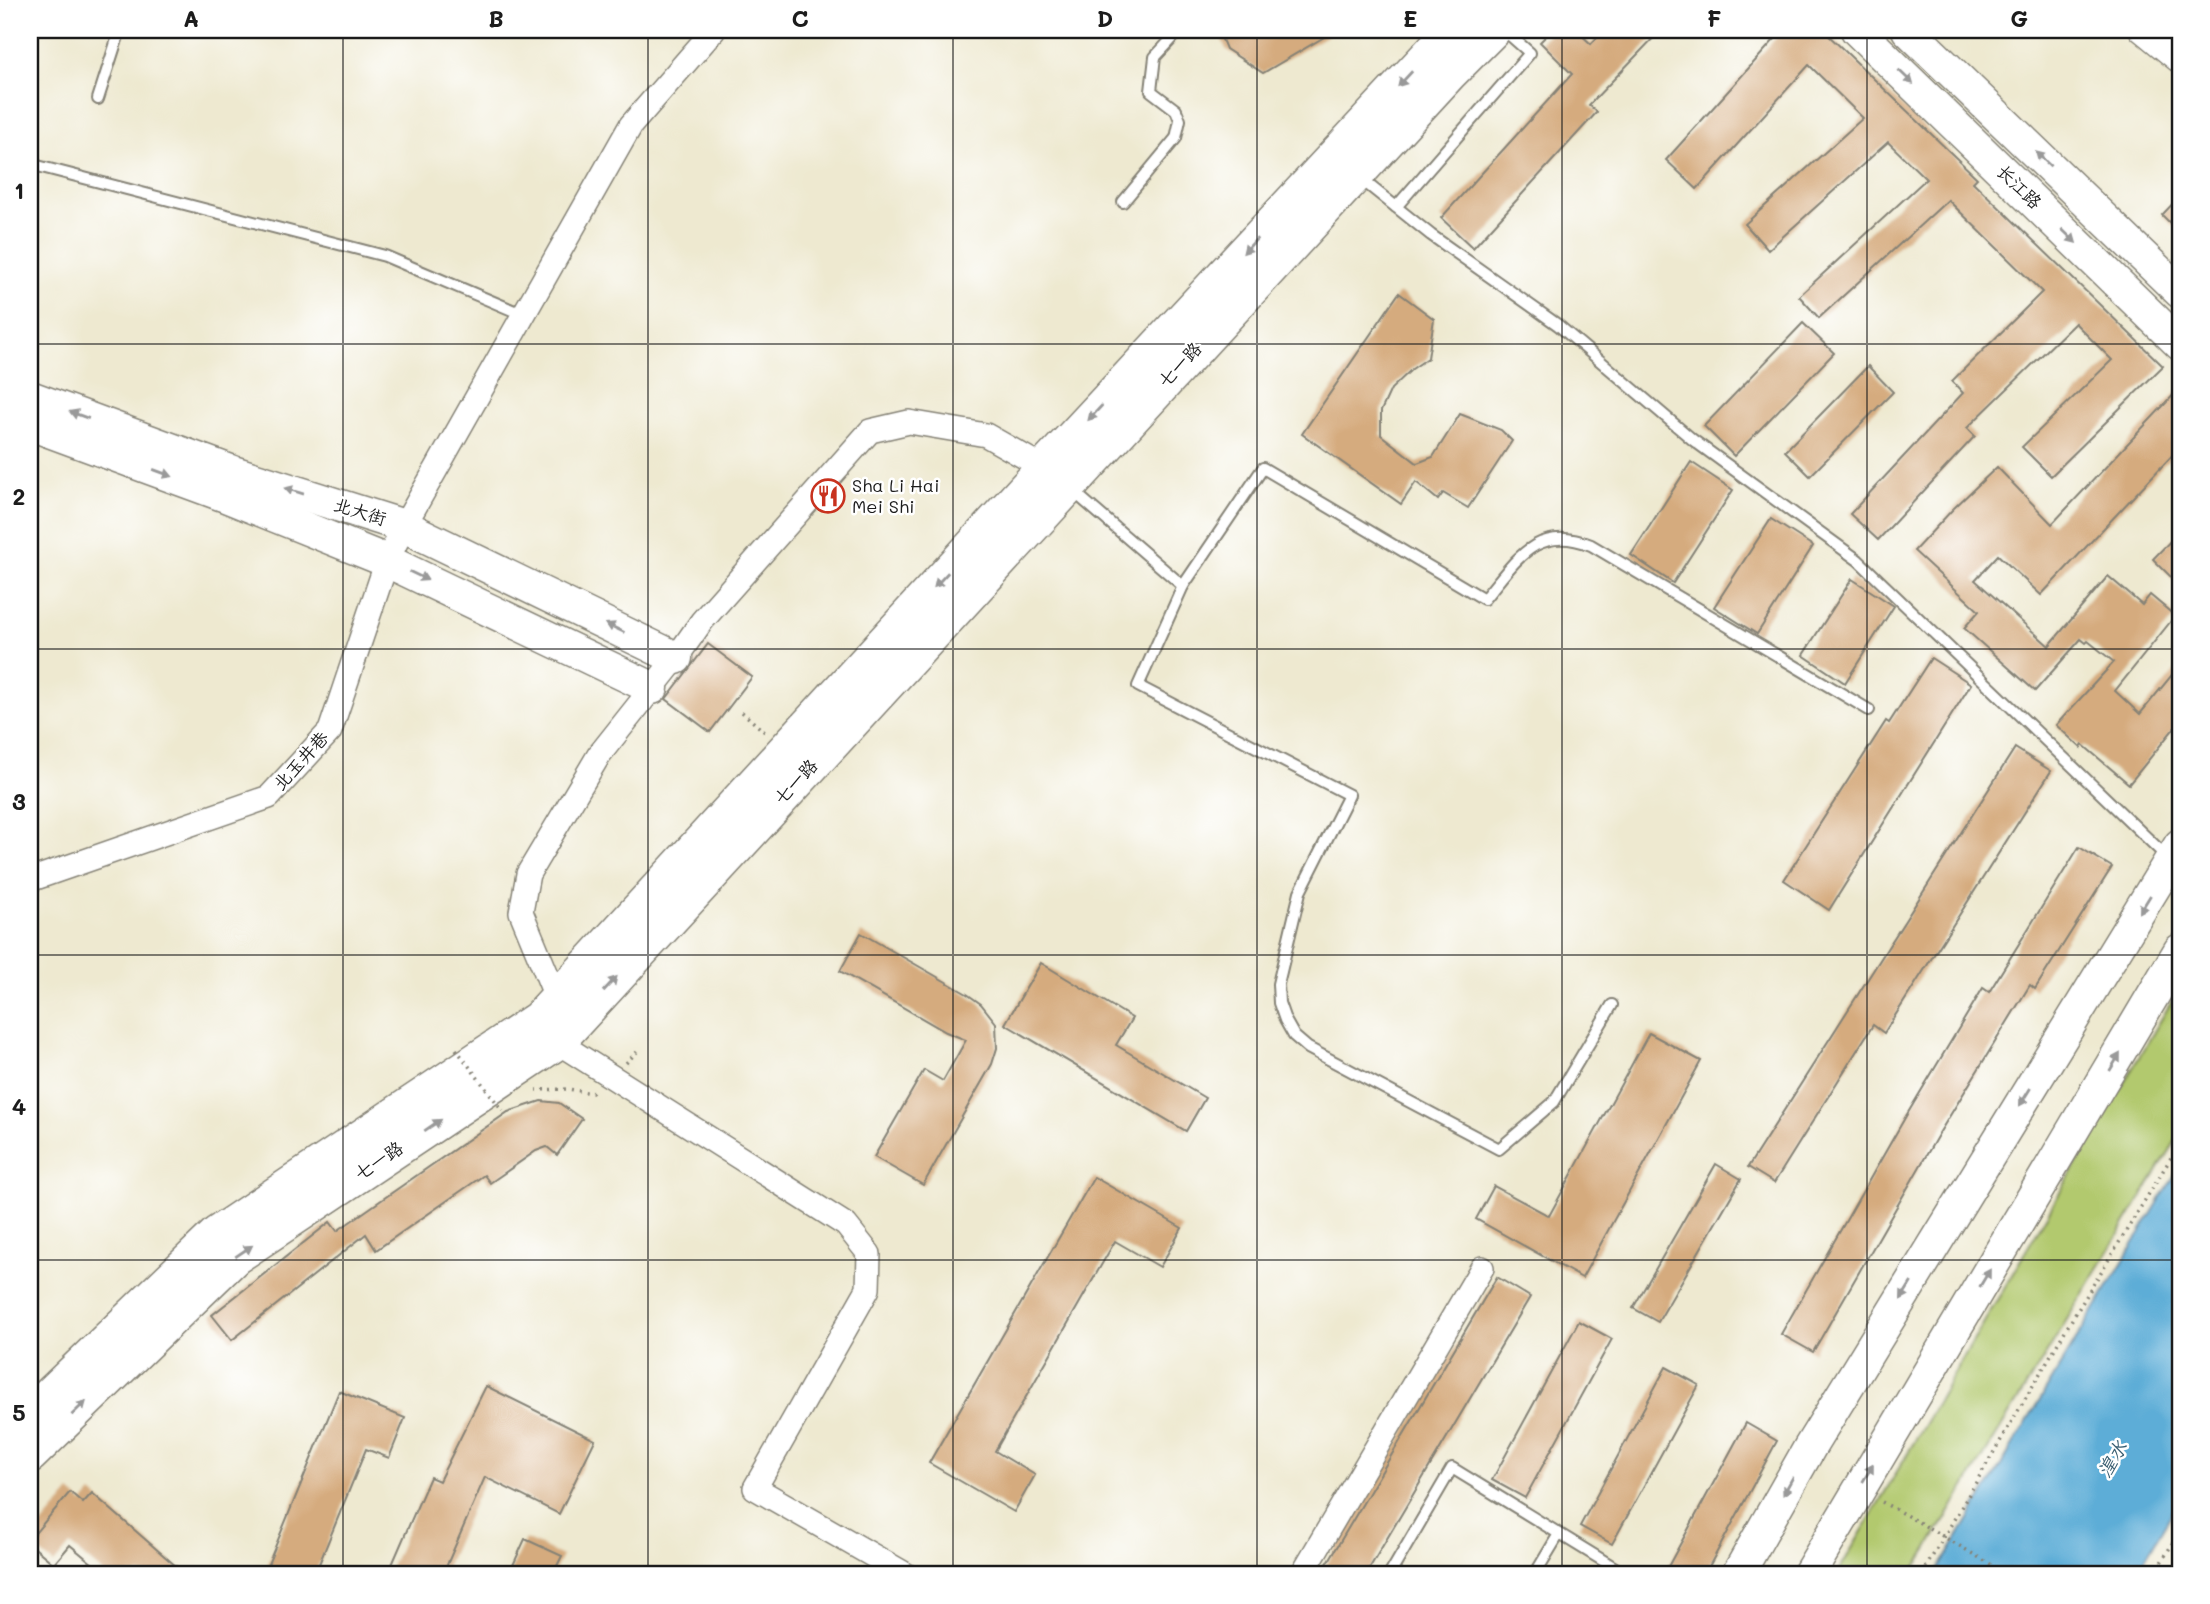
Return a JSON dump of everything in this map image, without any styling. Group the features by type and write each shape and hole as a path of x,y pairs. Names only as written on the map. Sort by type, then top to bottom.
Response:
{"main road":[{"name":"七一路","path":"30,1455 235,1257 557,1042 1442,45 1493,30"},
{"name":"长江路","path":"1857,30 2180,344"},
{"name":"长江路","path":"1908,30 2180,292"},
{"name":"七一路","path":"30,1414 217,1234 538,1019 1056,478 1356,174 1442,45"},
{"name":"北大街","path":"30,397 233,472 404,526 676,658"},
{"name":"北大街","path":"30,424 223,495 387,561 652,688"},
{"path":"1738,1574 1810,1447 2176,853"},
{"path":"1809,1574 2180,950"}],"street":[{"name":"北玉井巷","path":"30,880 269,797 330,731 387,561 404,526 631,125 714,30"},
{"path":"2141,30 2180,62"},
{"path":"557,999 522,912 528,874 599,755 702,621 870,431 909,422 986,435 1056,478"},
{"path":"557,1042 846,1224 869,1254 868,1289 755,1488 905,1574"},
{"path":"1302,1574 1482,1268"}],"lane":[{"path":"98,99 120,30"},
{"path":"1123,202 1177,138 1180,120 1176,110 1151,91 1155,57 1180,30"},
{"path":"1396,206 1530,53 1504,30"},
{"path":"30,164 385,256 524,315"},
{"path":"1356,174 1431,235 1558,324 1693,440 1858,560 2176,853"},
{"path":"1612,1004 1554,1102 1499,1149 1308,1048 1294,1035 1284,1020 1279,1003 1278,984 1300,892 1349,795 1138,686 1184,586 1263,468 1484,598 1521,554 1537,543 1555,538 1573,538 1591,545 1869,710"},
{"path":"1056,478 1184,586"},
{"path":"1390,1574 1452,1468 1625,1574"},
{"path":"1535,1574 1559,1534"}],"path":[{"path":"456,1049 503,1111 512,1104"},
{"path":"531,1090 568,1089 592,1093 637,1052"},
{"path":"1922,1574 2068,1326 2180,1143"},
{"path":"1859,1488 2007,1574"},
{"path":"2154,1574 2180,1531"}],"green space":[{"path":"2180,987 2180,1134 1912,1574 1837,1574"}],"water":[{"name":"湟水","path":"2180,1166 2180,1499 2136,1574 1936,1574"}],"building":[{"path":"1218,30 1336,30 1263,73 1226,49"},
{"path":"1552,30 1576,30 1591,44 1604,30 1661,30 1589,105 1597,112 1473,248 1441,218 1572,74 1540,42"},
{"path":"1783,30 1823,30 1977,178 1973,182 2163,366 2051,476 2022,447 2112,360 2075,323 1967,428 1975,436 1878,540 1850,514 1963,393 1952,381 2042,292 1948,200 1819,318 1799,296 1926,179 1888,142 1768,250 1745,224 1863,118 1809,65 1697,189 1666,160"},
{"path":"2180,196 2180,233 2162,215"},
{"path":"1399,293 1434,319 1428,358 1391,389 1381,411 1381,435 1417,463 1433,457 1460,414 1501,430 1512,441 1468,508 1443,493 1438,500 1416,482 1401,504 1302,434"},
{"path":"1803,323 1834,353 1734,456 1704,426"},
{"path":"1868,366 1893,392 1810,476 1785,451"},
{"path":"2180,388 2180,447 2041,595 1998,555 1975,580 2049,646 2108,576 2142,605 2150,595 2175,616 2115,691 2140,714 2180,665 2180,721 2129,784 2083,745 2081,748 2056,725 2114,662 2088,641 2086,643 2081,639 2035,691 1964,628 1979,611 1914,551 1997,467 2052,524"},
{"path":"1691,462 1733,490 1673,583 1631,555"},
{"path":"1771,519 1813,546 1757,634 1714,607"},
{"path":"2180,531 2180,586 2153,559"},
{"path":"1852,579 1894,606 1845,683 1803,655"},
{"path":"708,644 752,677 710,732 666,699"},
{"path":"1931,658 1971,684 1829,910 1784,880 1886,721 1889,723"},
{"path":"2015,748 2051,771 1884,1033 1873,1025 1774,1183 1748,1167"},
{"path":"2079,847 2112,867 2035,989 2030,985 1938,1135 1813,1352 1781,1334 1983,988 1989,992"},
{"path":"861,933 967,994 981,1004 996,1023 997,1048 992,1064 923,1185 874,1157 924,1070 943,1081 966,1040 946,1032 840,971"},
{"path":"1041,963 1132,1018 1116,1045 1205,1098 1186,1131 1005,1024"},
{"path":"1649,1033 1701,1061 1582,1278 1476,1219 1494,1186 1549,1216"},
{"path":"541,1101 559,1103 582,1119 557,1155 547,1147 536,1151 490,1183 484,1175 376,1250 366,1234 232,1340 212,1315 330,1222 337,1231 508,1112"},
{"path":"1716,1164 1741,1179 1658,1322 1633,1308"},
{"path":"1094,1177 1182,1228 1160,1267 1115,1241 995,1451 1035,1475 1014,1512 929,1463"},
{"path":"1497,1277 1530,1297 1366,1574 1321,1574"},
{"path":"1579,1321 1612,1339 1525,1498 1492,1480"},
{"path":"1666,1367 1699,1385 1612,1544 1580,1526"},
{"path":"486,1386 595,1440 559,1514 485,1477 443,1574 388,1574 430,1477 439,1481"},
{"path":"339,1391 405,1418 389,1458 366,1449 315,1574 264,1574"},
{"path":"1746,1423 1777,1441 1705,1574 1664,1574"},
{"path":"70,1492 83,1503 92,1493 185,1574 105,1574 70,1545 54,1564 30,1544 30,1539"},
{"path":"525,1539 562,1556 553,1574 509,1574"}],"place":[{"name":"Sha Li Hai Mei Shi","path":"828,496"}]}
